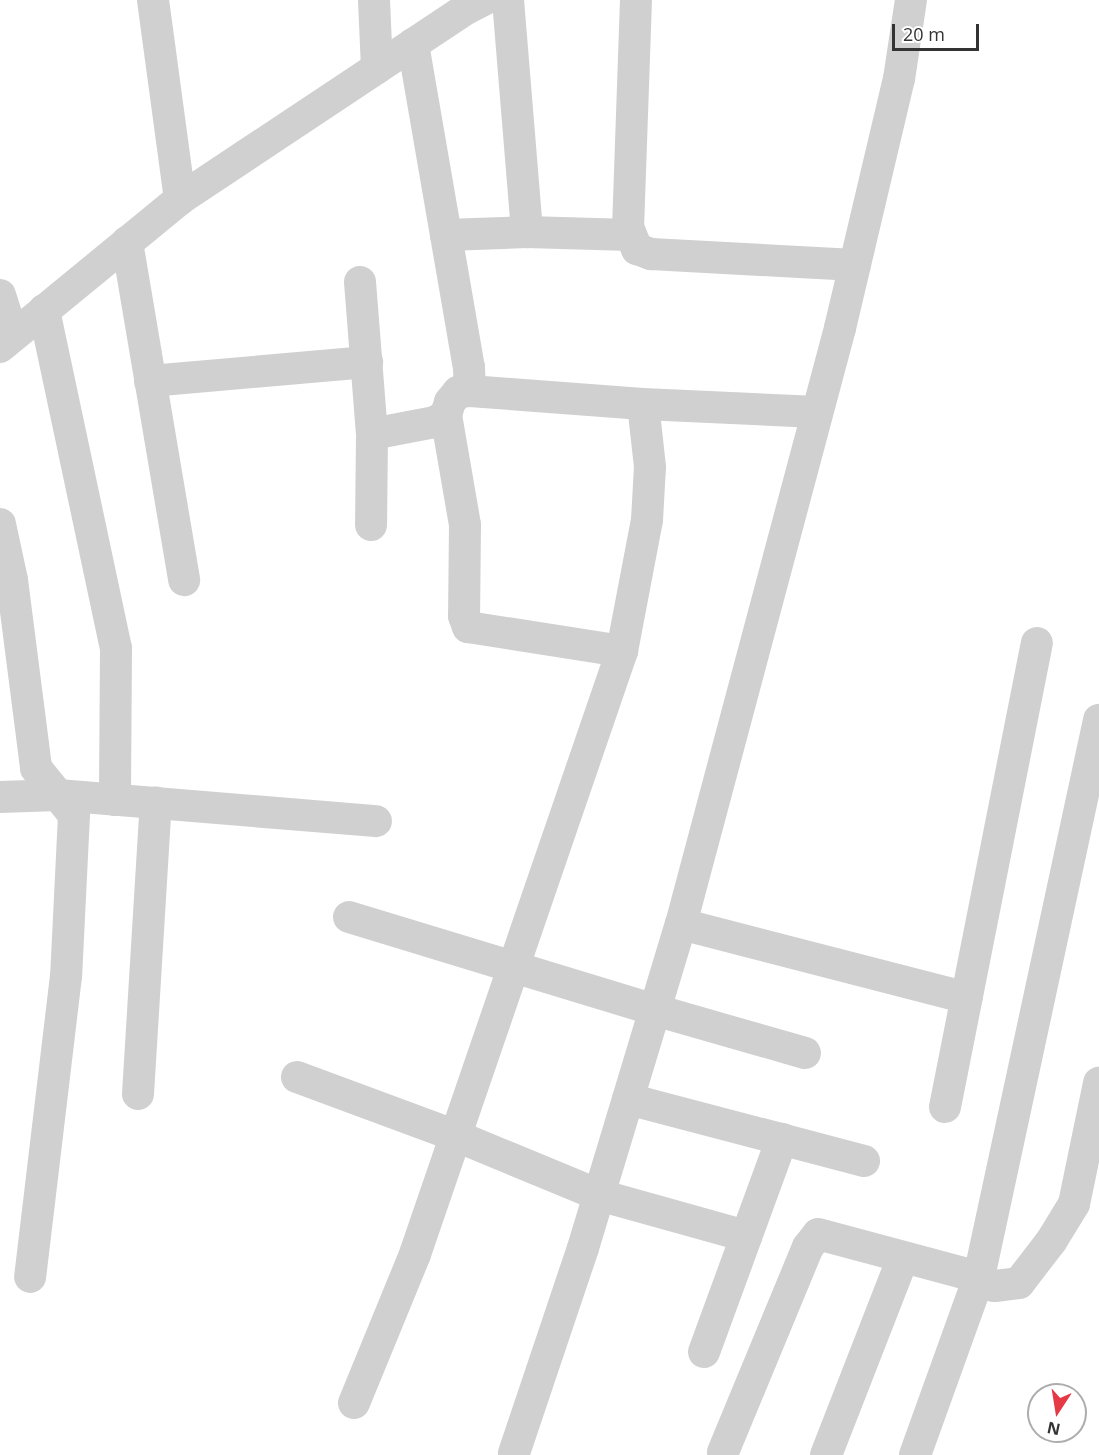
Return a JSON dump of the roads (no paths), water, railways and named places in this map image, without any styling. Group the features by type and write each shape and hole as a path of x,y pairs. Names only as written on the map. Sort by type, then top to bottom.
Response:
{"street":[{"path":"153,0 180,199"},
{"path":"374,0 377,68"},
{"path":"7,341 180,199 413,44 484,0"},
{"path":"508,0 527,232"},
{"path":"636,0 628,208 630,235 637,249 651,254 855,265"},
{"path":"514,1453 599,1195 681,924 855,265 899,79 911,0"},
{"path":"413,44 469,367 470,391"},
{"path":"446,235 527,232 630,235"},
{"path":"127,242 184,580"},
{"path":"360,282 372,434 371,525"},
{"path":"0,295 7,341"},
{"path":"44,310 116,648 115,800"},
{"path":"150,381 367,362"},
{"path":"622,651 468,627 464,616 465,525 446,415 450,402 458,392 817,412"},
{"path":"354,1404 415,1254 454,1135 515,967 569,799 622,651 647,520 650,467 644,404"},
{"path":"372,434 435,422 446,415"},
{"path":"0,524 12,580 36,768 74,816 66,976 30,1277"},
{"path":"945,1107 1037,643"},
{"path":"915,1455 978,1279 1099,720"},
{"path":"0,797 58,795 376,821"},
{"path":"138,1094 156,803"},
{"path":"349,917 805,1053"},
{"path":"681,924 967,998"},
{"path":"297,1077 454,1135 599,1195 746,1236"},
{"path":"723,1452 808,1247 818,1234 978,1279 995,1286 1019,1283 1052,1240 1074,1204 1099,1083"},
{"path":"628,1099 864,1161"},
{"path":"704,1352 782,1139"},
{"path":"826,1455 903,1257"}]}
